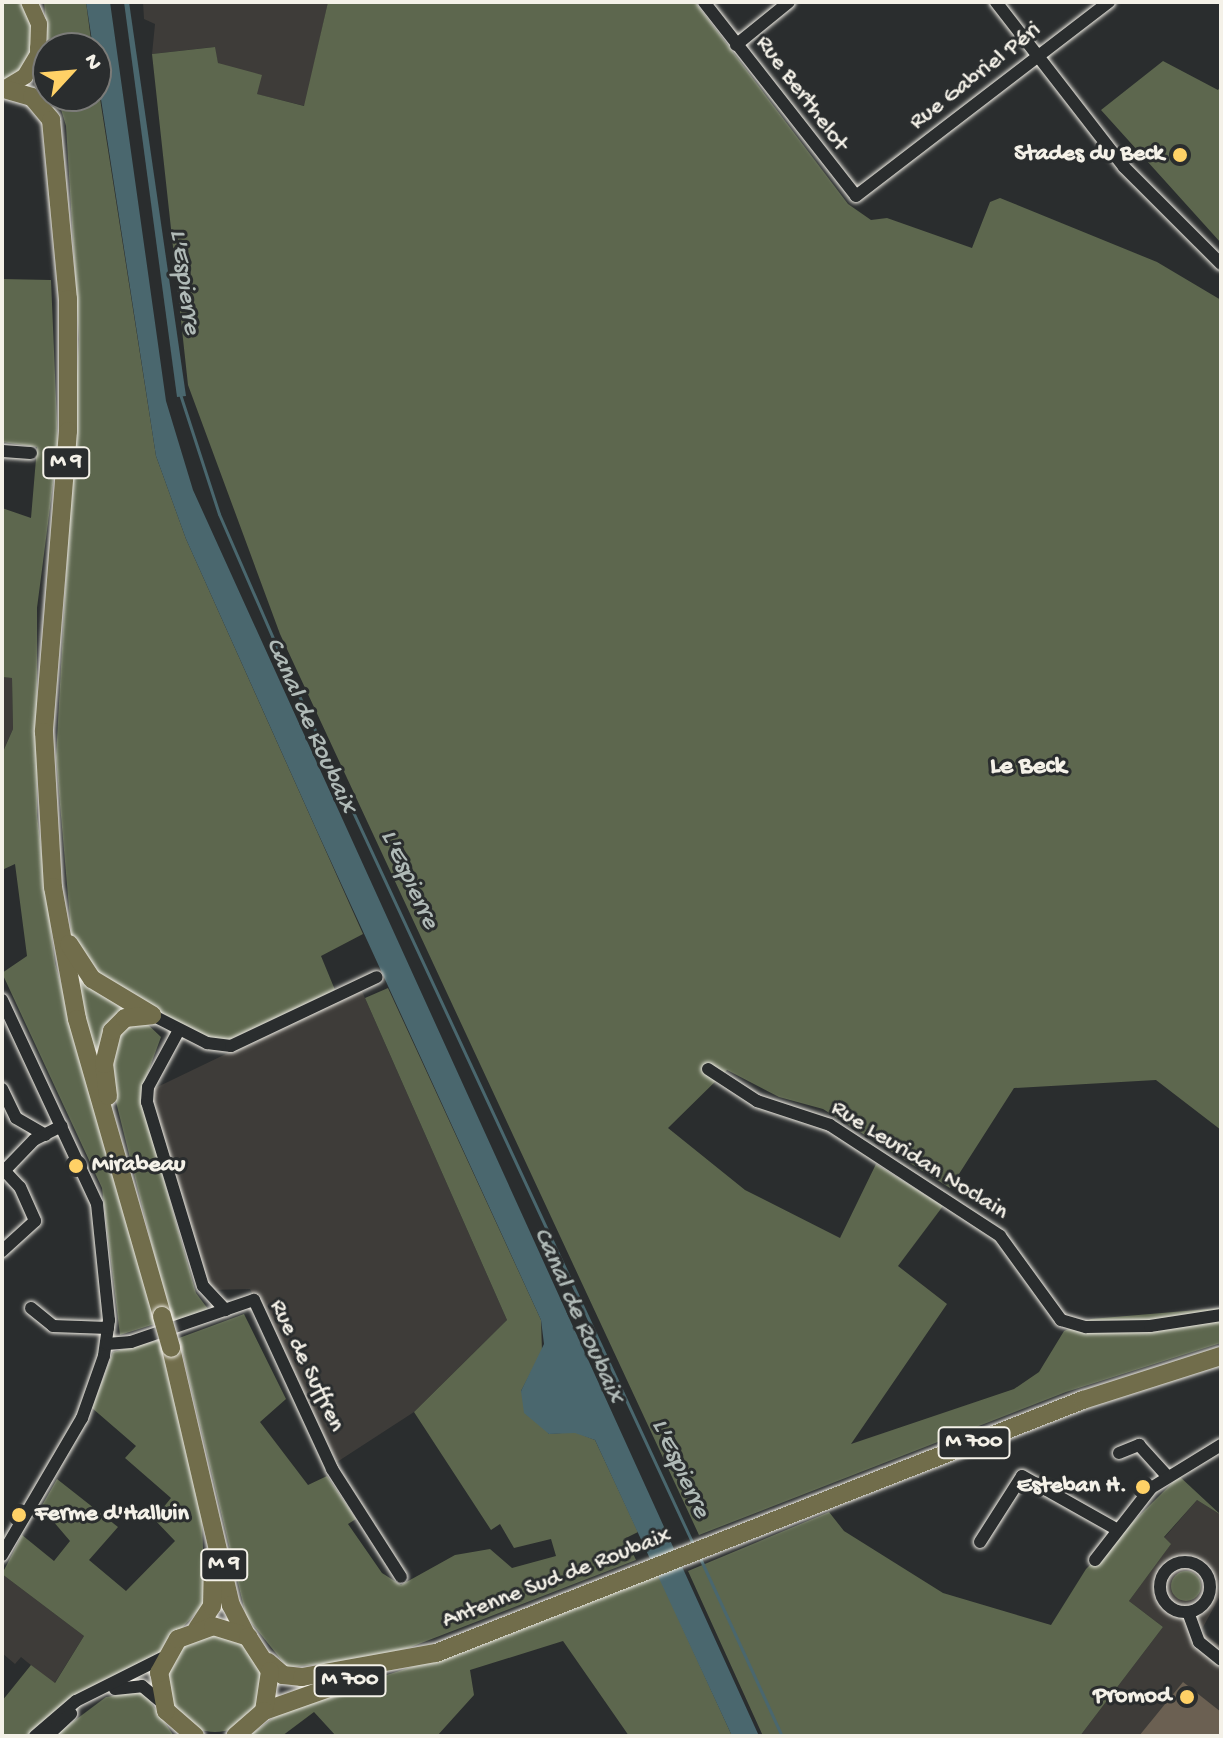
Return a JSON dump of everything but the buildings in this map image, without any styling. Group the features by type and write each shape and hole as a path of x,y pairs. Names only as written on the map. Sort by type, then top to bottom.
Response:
{"highway":[{"name":"M 9","path":"3,90 32,97 47,110 58,162"},
{"name":"M 9","path":"54,112 70,384 44,763 56,907 77,1019 171,1348 208,1490 233,1612 248,1637"},
{"path":"56,907 84,972 152,1015"},
{"path":"126,1194 104,1056 119,1021 152,1015"},
{"name":"Antenne Sud de Roubaix","path":"268,1662 283,1675 302,1677 436,1653 1071,1405 1221,1356"},
{"name":"M 9","path":"197,1629 214,1599 208,1490"},
{"path":"195,1736 180,1730 162,1703 158,1677 167,1652 197,1629 224,1627 248,1637 268,1662 271,1687 264,1711 235,1736"},
{"name":"M 700","path":"264,1711 436,1653"}],"main road":[{"path":"31,4 36,32"},
{"path":"3,90 25,76 32,62"}],"street":[{"name":"Rue Berthelot","path":"704,2 849,192 871,188"},
{"path":"736,45 789,2"},
{"path":"996,2 1131,174 1221,264"},
{"name":"Rue Gabriel Péri","path":"871,188 1109,2"},
{"path":"2,451 31,453"},
{"path":"152,1015 214,1046 239,1044 377,977"},
{"path":"2,1000 62,1126 100,1216 108,1328 107,1344 78,1426 2,1555"},
{"path":"179,1030 148,1087 147,1102 203,1286 225,1310"},
{"name":"Rue Leuridan Noclain","path":"708,1069 757,1101 830,1125 1000,1236 1061,1320 1086,1327 1150,1326 1221,1315"},
{"path":"2,1089 16,1118 45,1135"},
{"path":"2,1251 35,1221 20,1187 3,1169 45,1135 62,1126"},
{"name":"Rue de Suffren","path":"107,1344 131,1342 254,1300 332,1469 401,1577"},
{"path":"31,1308 53,1326 108,1328"},
{"path":"1119,1453 1139,1445 1168,1477"},
{"path":"1095,1560 1141,1498 1168,1477 1221,1445"},
{"path":"980,1542 1022,1476 1116,1529"},
{"path":"1188,1612 1203,1605 1210,1590 1202,1568 1187,1562 1171,1567 1161,1585 1168,1604 1188,1612 1199,1642 1221,1660"},
{"path":"35,1736 69,1705 152,1667 167,1652"},
{"path":"47,1736 82,1706 116,1689 147,1688 162,1703"}],"shaded area":[{"path":"143,2 328,2 305,106 256,94 218,63 214,47 152,54 155,24 144,19"},
{"path":"2,677 12,678 13,729 2,754"},
{"path":"361,989 507,1320 414,1412 337,1462 250,1289 210,1290 149,1091"},
{"path":"1197,1500 1221,1515 1221,1594 1201,1631 1221,1647 1221,1736 1080,1736 1163,1627 1129,1601 1170,1545 1164,1538"},
{"path":"2,1574 84,1636 54,1684 21,1657 15,1664 2,1653"}],"green space":[{"path":"2,2 21,2 33,26 32,51 19,72 2,83"},
{"path":"44,2 86,2 90,32 47,32"},
{"path":"328,2 695,2 848,204 871,220 887,218 972,248 990,202 1000,198 1157,262 1221,300 1221,1130 1156,1080 1014,1088 950,1188 823,1109 779,1097 727,1070 668,1128 745,1190 840,1238 876,1164 943,1206 898,1266 947,1304 851,1444 1014,1389 1039,1372 1064,1331 1091,1319 1221,1308 1221,1343 1066,1392 699,1535 280,634 188,385 152,54 215,47 218,63 262,75 257,94 304,106"},
{"name":"Stades du Beck","path":"1163,61 1218,90 1221,86 1221,243 1101,110"},
{"path":"62,112 102,112 156,456 186,539 363,934 321,956 335,990 229,1040 209,1038 101,981 72,942 56,758 79,339 66,126"},
{"path":"2,279 51,280 58,446 37,608 37,815 55,963 155,1324 120,1335 102,1188 2,973 27,956 15,864 2,870 2,754 13,729 12,678 2,677 2,508 31,518 37,447 2,442"},
{"path":"78,974 128,1006 98,1063 76,985"},
{"path":"388,988 541,1320 542,1351 521,1391 549,1434 575,1432 595,1440 638,1532 626,1538 636,1560 411,1647 359,1661 287,1667 246,1616 179,1338 244,1314 286,1399 260,1422 308,1485 327,1476 356,1519 348,1524 382,1573 401,1585 455,1555 490,1549 512,1568 556,1556 551,1539 514,1548 500,1524 491,1530 414,1412 507,1320 365,998"},
{"path":"142,1019 161,1037 146,1078 145,1113 196,1293 208,1309 171,1322 113,1090 112,1044 122,1028"},
{"path":"159,1340 201,1494 205,1603 149,1664 70,1701 29,1736 2,1736 2,1701 31,1665 55,1683 84,1636 2,1574 22,1535 54,1561 70,1541 41,1507 57,1479 118,1527 89,1560 126,1591 175,1541 154,1519 171,1498 125,1458 136,1446 92,1408 113,1352"},
{"path":"1179,1476 1221,1515 1197,1500 1164,1537 1171,1544 1129,1601 1163,1627 1080,1736 763,1736 688,1571 829,1512 844,1531 943,1593 1051,1625 1086,1569"},
{"path":"1186,1571 1197,1575 1201,1586 1197,1597 1186,1601 1175,1597 1171,1586 1175,1575"},
{"path":"658,1574 732,1736 629,1736 563,1641 470,1670 474,1695 437,1736 336,1736 314,1712 282,1736 249,1736 289,1706 481,1645"},
{"path":"215,1634 234,1638 250,1648 260,1664 264,1683 260,1702 250,1718 234,1728 215,1732 196,1728 180,1718 170,1702 166,1683 170,1664 180,1648 196,1638"},
{"path":"143,1691 174,1736 54,1736 106,1697"}],"water":[{"path":"86,2 110,2 166,401 193,490 759,1736 732,1736 595,1440 575,1433 549,1434 524,1413 521,1391 544,1344 541,1320 186,539 156,456 103,112 112,112 112,32 91,32"},
{"path":"124,2 129,2 186,396 177,397"}],"waterway":[{"name":"L'Espierre","path":"180,394 219,514 282,659 693,1544"},
{"name":"L'Espierre","path":"700,1558 782,1736"}],"place":[{"name":"Stades du Beck","path":"1180,155"},
{"name":"Mirabeau","path":"76,1166"},
{"name":"Esteban H.","path":"1143,1487"},
{"name":"Ferme d'Halluin","path":"19,1515"},
{"name":"Promod","path":"1187,1697"}],"district":[{"name":"Le Beck","path":"1028,768"}],"water label":[{"name":"Canal de Roubaix","path":"309,726"},
{"name":"Canal de Roubaix","path":"577,1316"}]}
